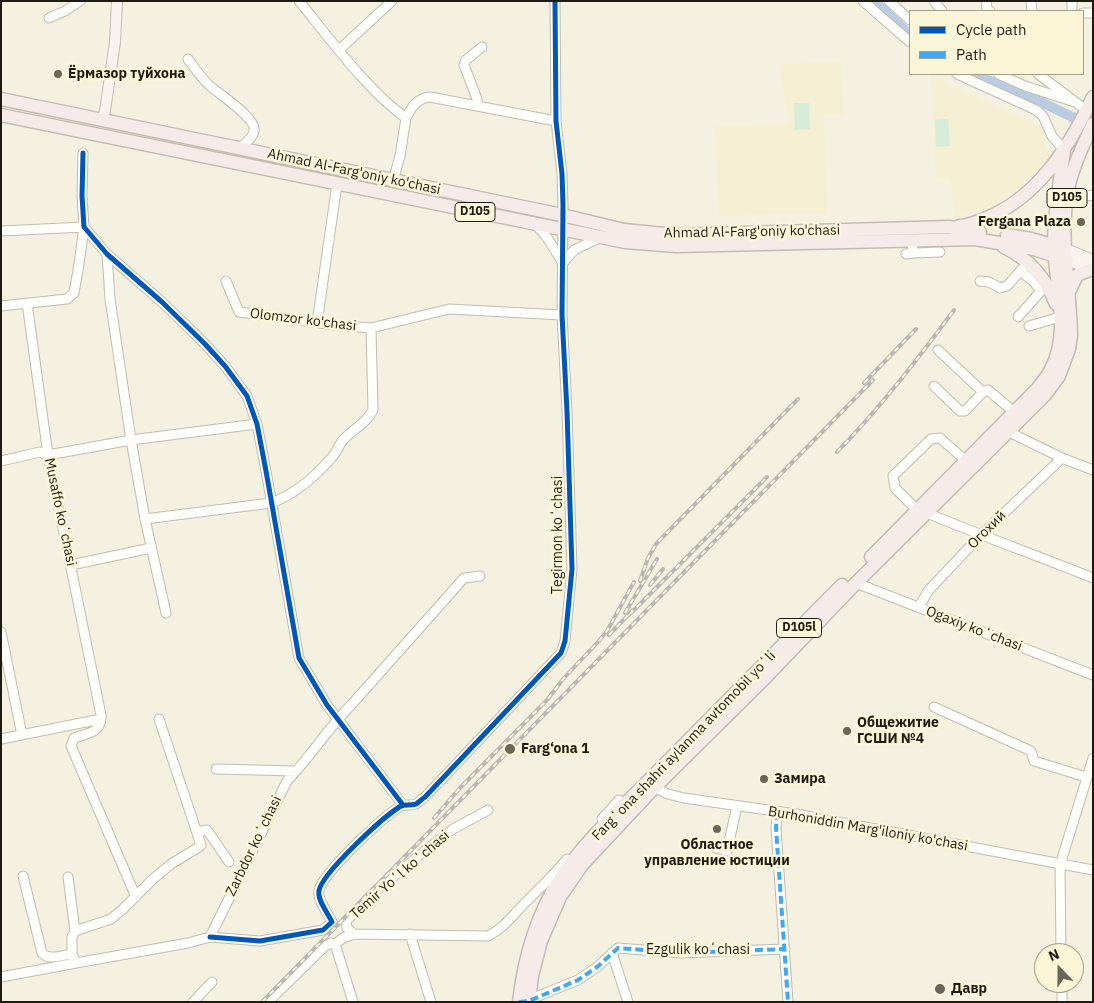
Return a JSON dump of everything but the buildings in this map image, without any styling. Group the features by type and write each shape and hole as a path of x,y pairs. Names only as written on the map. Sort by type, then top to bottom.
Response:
{"highway":[{"name":"D105","path":"1061,253 1066,199 1086,110 1093,97"},
{"name":"Ahmad Al-Farg'oniy ko'chasi","path":"1,100 562,215 624,230 675,235 948,227 1011,235 1061,253"},
{"name":"Ahmad Al-Farg'oniy ko'chasi","path":"1,115 625,242 676,246 955,238 990,240 1061,253"},
{"path":"101,135 102,120"},
{"name":"D105","path":"1061,253 1055,215 1064,150 1093,124"},
{"path":"948,227 965,226 993,215 1017,201 1037,184 1064,150"},
{"path":"990,240 1013,251 1024,267 1047,284 1060,316"},
{"name":"Fargʻona shahri aylanma avtomobil yoʻli","path":"650,786 761,682 856,583 966,461 1045,395 1059,376 1069,349 1071,335 1069,293 1061,253"},
{"name":"Fargʻona shahri aylanma avtomobil yoʻli","path":"523,1002 547,926 560,897 582,865 650,786 1005,429 1014,412 1038,388 1051,370 1059,343 1061,253"},
{"path":"1069,293 1073,280 1092,266"}],"main road":[{"path":"102,120 116,42 117,1"},
{"name":"Ahmad Al-Farg'oniy ko'chasi","path":"1061,253 1092,266"}],"street":[{"path":"49,18 65,11 80,1"},
{"path":"299,1 373,88 406,118"},
{"path":"339,50 392,1"},
{"name":"Tegirmon koʻchasi","path":"210,937 260,941 323,930 332,922 318,891 322,882 352,849 403,804 415,804 425,797 562,653 565,641 572,569 562,315 562,174 556,121 555,1"},
{"path":"863,1 909,41"},
{"path":"889,1 909,19"},
{"path":"477,106 464,65 466,60 482,47"},
{"path":"188,59 208,84 246,115 254,126 252,136 239,149"},
{"path":"959,75 1036,110 1043,116 1052,136 1064,150"},
{"path":"1000,75 1026,86 1075,102"},
{"path":"1039,75 1086,110"},
{"path":"393,181 400,156 406,118 412,107 424,97 556,121"},
{"path":"1,306 67,299 74,293 80,264 84,228 82,153"},
{"path":"317,323 338,184"},
{"path":"1066,199 1093,195"},
{"path":"535,224 546,236 563,263 574,250 601,237"},
{"path":"1,231 84,228"},
{"path":"84,228 107,254 162,302 205,344 225,366 247,396 257,424 299,658 307,674 337,719 403,804"},
{"path":"912,240 910,254 940,252"},
{"path":"107,254 110,299 131,440 145,519 166,613"},
{"path":"980,281 989,282 1000,288 1007,286 1024,267 1041,291 1018,318"},
{"name":"Olomzor ko'chasi","path":"226,281 238,312 317,323 370,328 449,309 562,315"},
{"name":"Musaffo koʻchasi","path":"27,303 48,454 101,719"},
{"path":"1029,326 1060,316"},
{"name":"Olomzor ko'chasi","path":"145,519 271,503 283,499 302,486 334,455 343,440 370,417 373,410 370,328"},
{"path":"938,350 983,392"},
{"path":"934,386 960,410 965,411 983,392 988,390 1014,412"},
{"path":"1,461 40,452 48,454 131,440 257,424"},
{"path":"1005,429 1062,458 1093,470"},
{"path":"966,461 940,438 931,439 892,476 895,488 922,511 980,536 1033,554 1093,578"},
{"name":"Огохий","path":"919,607 928,590 980,536 1062,458"},
{"path":"71,564 151,548"},
{"name":"Zarbdor koʻchasi","path":"210,937 287,781 337,719 464,578 480,576"},
{"name":"Ogaxiy koʻchasi","path":"856,583 1093,675"},
{"path":"1,632 22,735"},
{"path":"934,707 1031,751 1034,761 1086,777"},
{"path":"1,739 101,719 98,729 74,738 71,746 136,897"},
{"path":"75,931 112,919 171,864 199,847 200,842 197,832 159,719"},
{"path":"1061,943 1060,865 1093,758"},
{"path":"216,768 296,771"},
{"name":"Burhoniddin Marg'iloniy ko'chasi","path":"650,786 684,798 777,812 1093,870"},
{"name":"Temir Yoʻl koʻchasi","path":"488,810 453,829 377,890 346,921 347,928 354,934 488,936 496,932 546,884 619,800"},
{"path":"716,848 727,851 737,806"},
{"path":"777,812 776,828 788,1002"},
{"path":"197,832 208,830 229,862"},
{"path":"23,876 42,953 45,957 50,958 72,954"},
{"path":"68,877 75,931 72,937 72,954 76,963"},
{"path":"268,1002 325,946 331,943 335,944 343,938 354,934"},
{"path":"410,934 431,1002"},
{"path":"1,977 188,943 210,937"},
{"path":"335,944 353,1002"},
{"name":"Ezgulik koʻchasi","path":"612,953 618,948 681,953 785,949"},
{"path":"523,1002 578,980 597,967 612,953 628,1002"},
{"path":"193,1002 212,982"}],"shaded area":[{"path":"841,62 843,115 824,115 827,213 719,216 715,127 790,123 779,64"},
{"path":"931,76 1037,124 1046,134 1046,147 1053,152 1032,176 1001,201 981,210 954,218 951,177 936,177"}],"green space":[{"path":"794,103 809,103 810,129 795,130"},
{"path":"948,119 950,146 936,147 935,120"}],"waterway":[{"path":"874,1 909,34"},
{"path":"974,75 1039,101 1087,124"}],"railway":[{"path":"837,452 898,383 954,310"},
{"path":"864,383 916,329"},
{"path":"262,1002 873,380"},
{"path":"640,581 648,558 656,544 798,399"},
{"path":"629,615 767,477"},
{"path":"625,613 657,559"},
{"path":"650,585 663,569"},
{"path":"434,818 459,789 547,700 564,678 598,642 607,631 634,582"},
{"path":"609,635 633,610"}],"marked path":[{"path":"777,812 776,828 788,1002"},
{"path":"519,1002 529,1001 578,980 597,967 618,948 681,953 785,949"}],"cycle path":[{"path":"210,937 260,941 323,930 332,922 321,902 319,891 330,872 369,832 393,812 403,805 416,804 425,797 561,653 565,641 572,569 562,315 562,174 556,121 555,1"},
{"path":"83,153 82,196 84,227 107,254 162,302 205,344 225,366 247,396 257,424 299,658 327,705 403,805"}],"place":[{"name":"Ёрмазор туйхона","path":"58,74"},
{"name":"Fergana Plaza","path":"1081,222"},
{"name":"Общежитие ГСШИ №4","path":"847,731"},
{"name":"Farg‘ona 1","path":"510,749"},
{"name":"Замира","path":"764,779"},
{"name":"Областное управление юстиции","path":"717,829"},
{"name":"Давр","path":"940,989"}]}
